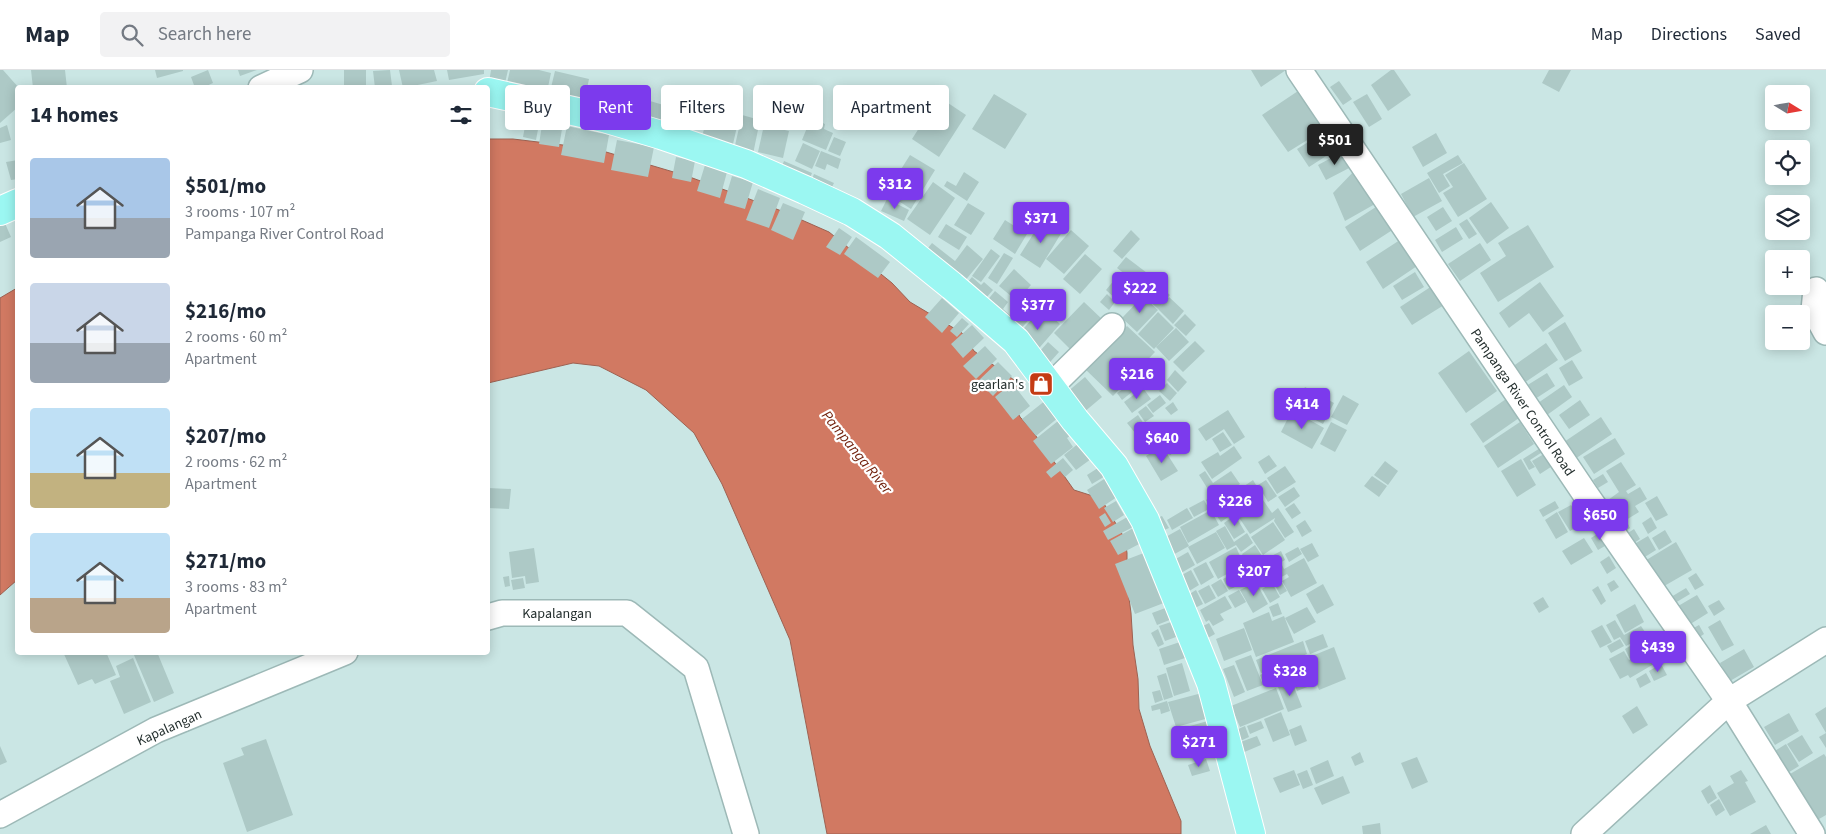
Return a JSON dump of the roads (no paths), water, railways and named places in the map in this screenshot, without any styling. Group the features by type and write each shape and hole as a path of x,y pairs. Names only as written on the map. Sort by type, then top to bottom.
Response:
{"main road":[{"path":"490,92 604,118 702,148 746,164 852,212 890,236 1016,341 1075,420 1114,466 1145,520 1211,683 1251,834"},
{"path":"0,211 15,204"}],"street":[{"path":"268,85 300,70"},
{"name":"Pampanga River Control Road","path":"1299,70 1586,495 1729,701 1812,834"},
{"path":"1816,290 1814,310 1826,332"},
{"path":"1050,387 1112,326"},
{"name":"Kapalangan","path":"490,616 502,613 626,613 696,668 746,834"},
{"path":"1584,834 1729,701 1826,640"},
{"name":"Kapalangan","path":"0,815 156,730 338,655"}],"water":[{"name":"Pampanga River","path":"490,139 513,139 596,149 687,176 779,210 829,232 892,283 910,302 962,333 974,351 1014,380 1020,417 1031,429 1074,490 1096,497 1103,502 1125,539 1127,583 1138,679 1139,709 1150,746 1181,821 1181,834 827,834 790,640 722,484 694,433 646,390 599,366 573,363 490,383"},
{"path":"15,289 15,582 0,595 0,298"}],"place":[{"name":"gearlan's","path":"1041,384"}]}
